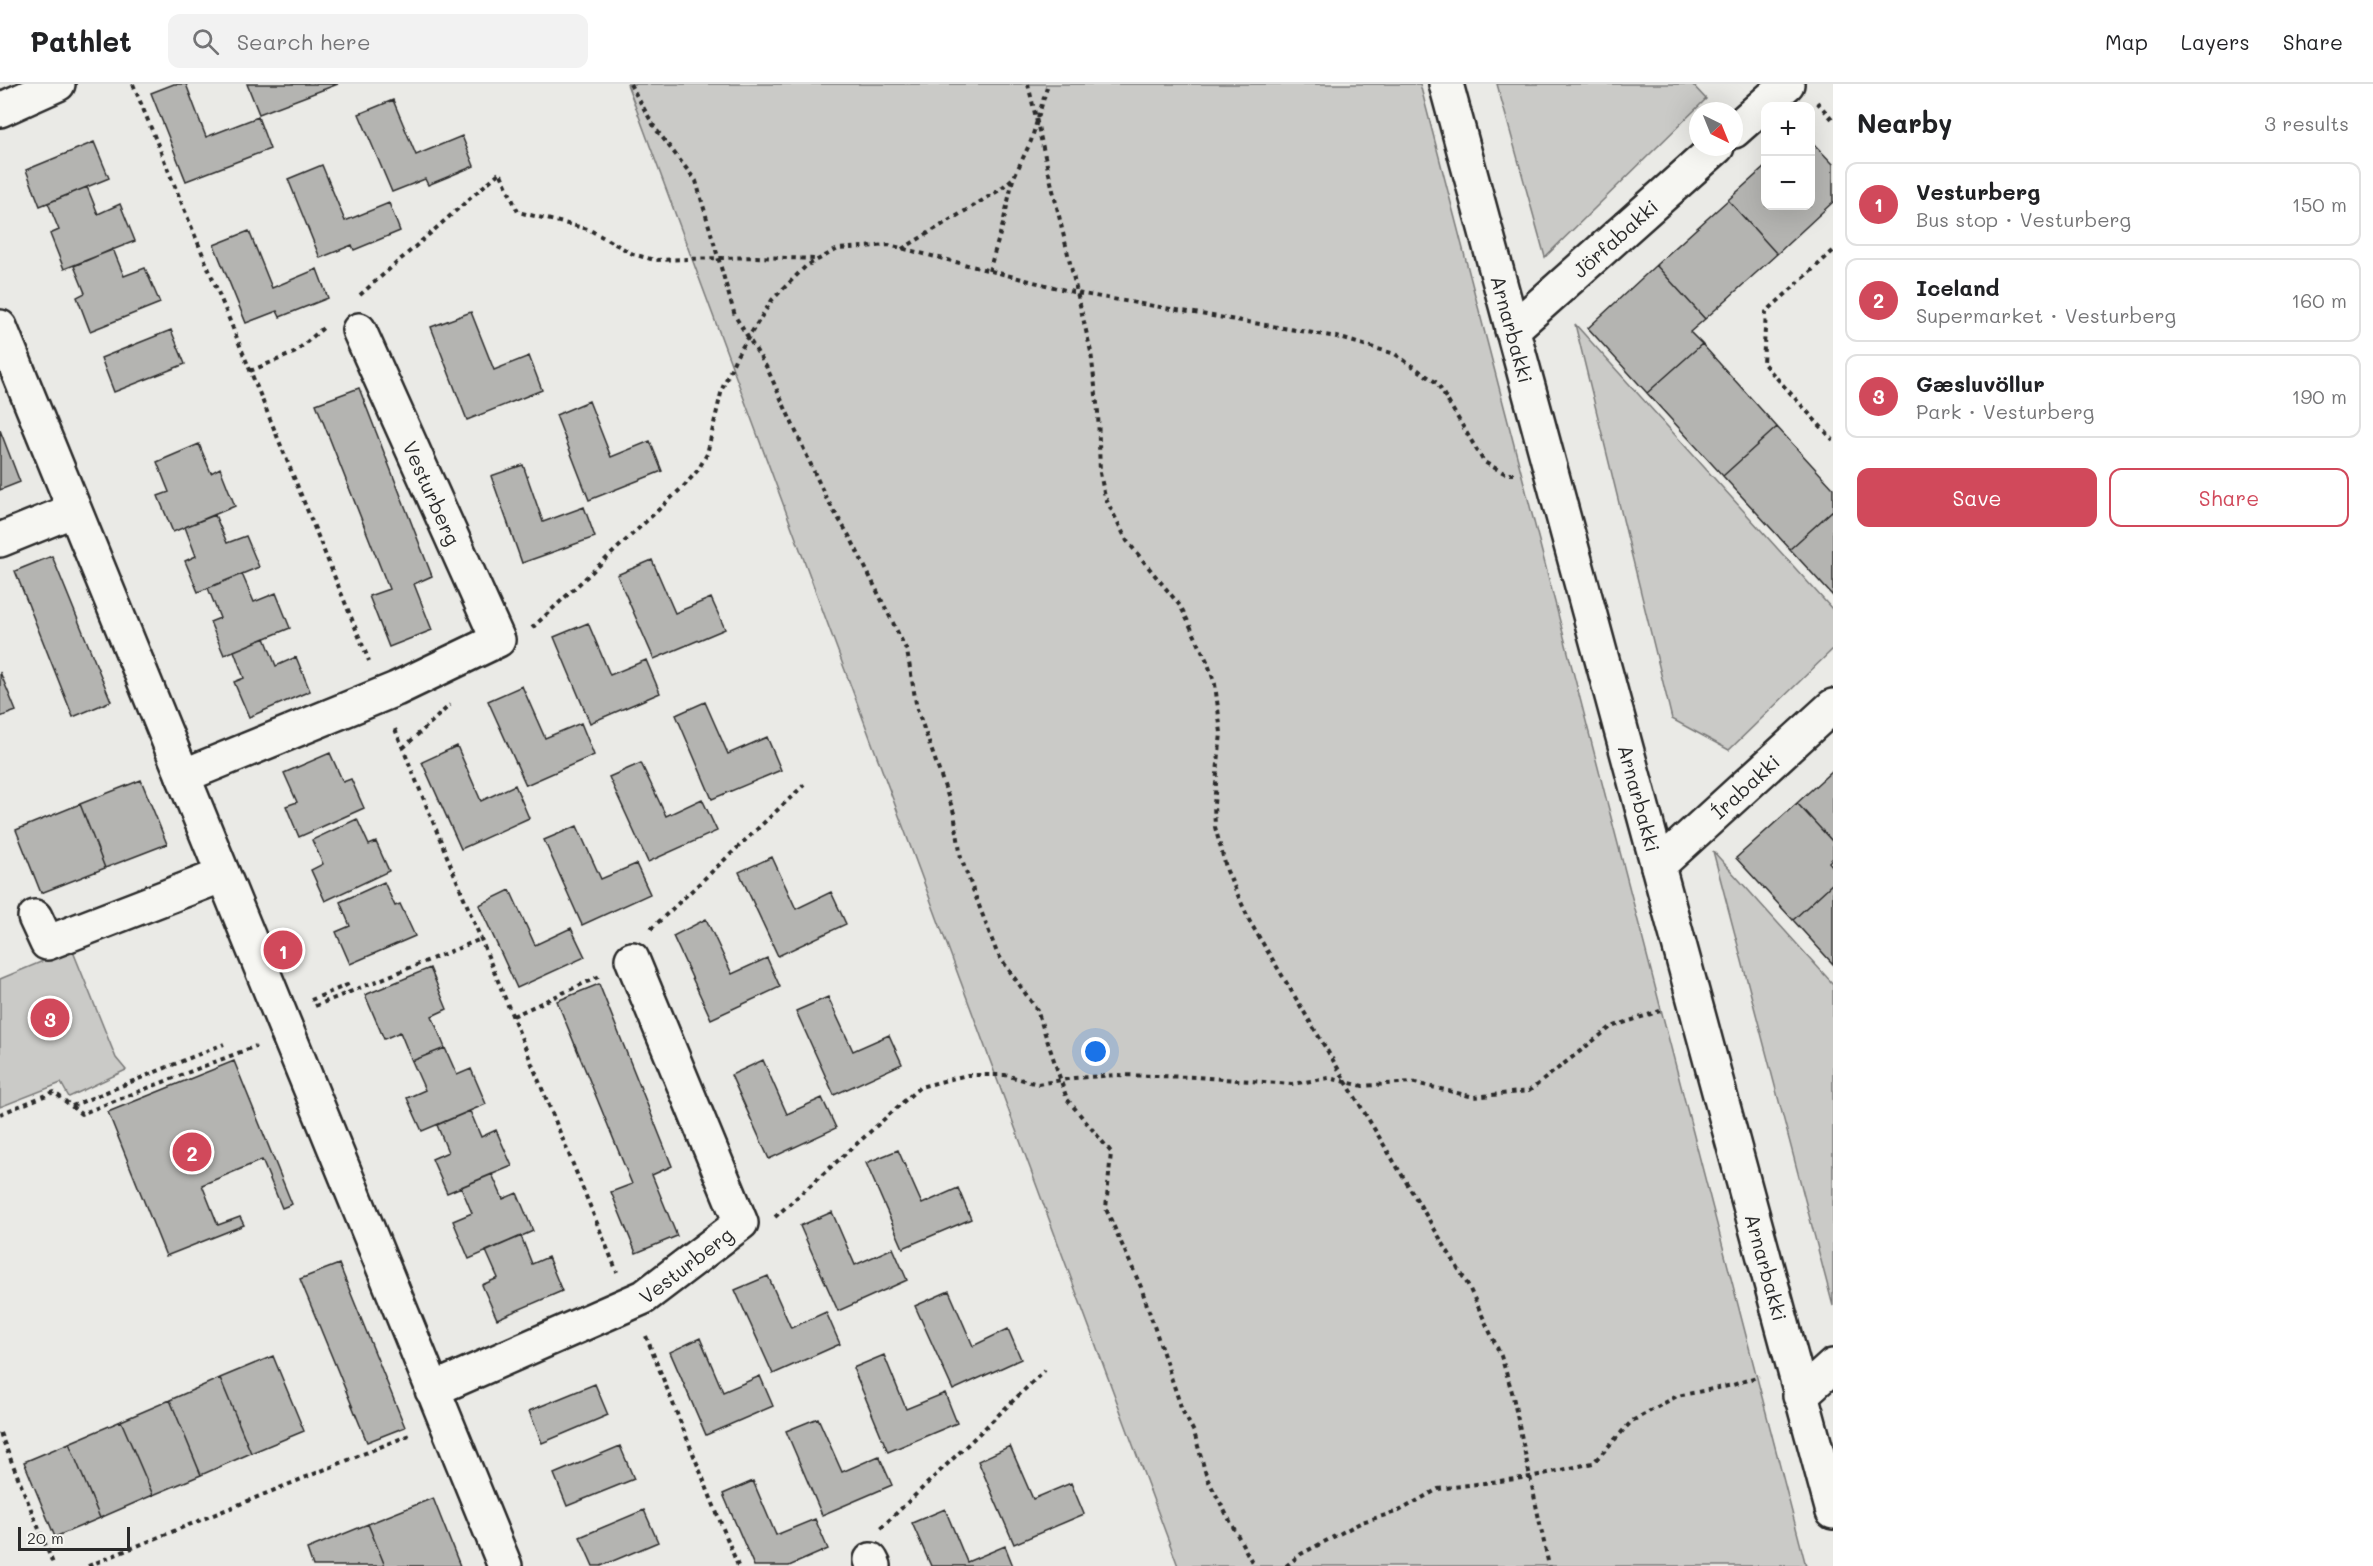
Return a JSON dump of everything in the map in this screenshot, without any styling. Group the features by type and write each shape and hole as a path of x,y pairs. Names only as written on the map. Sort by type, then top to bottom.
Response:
{"street":[{"path":"0,110 58,84"},
{"name":"Arnarbakki","path":"1446,84 1833,1512"},
{"path":"1743,123 1786,84"},
{"name":"Jörfabakki","path":"1512,330 1707,156"},
{"name":"Vesturberg","path":"183,776 396,689 498,639 348,316"},
{"path":"0,327 505,1566"},
{"path":"0,540 74,510"},
{"name":"Írabakki","path":"1658,866 1833,706"},
{"path":"35,917 47,943 223,875"},
{"name":"Vesturberg","path":"432,1390 644,1297 741,1223 628,955"},
{"path":"1800,1396 1833,1366"}],"path":[{"path":"133,84 372,667"},
{"path":"630,84 655,128 696,181 735,316 767,368 826,498 851,539 906,651 917,709 954,813 961,858 997,953 1037,1010 1067,1099 1111,1152 1106,1209 1141,1287 1182,1410 1194,1432 1207,1478 1254,1566"},
{"path":"1028,84 1090,352 1098,412 1100,473 1106,497 1127,541 1181,608 1195,633 1215,684 1221,733 1214,804 1215,827 1227,871 1250,922 1468,1285 1501,1356 1512,1392 1549,1566"},
{"path":"989,271 1003,224 1012,179 1031,141 1048,84"},
{"path":"250,371 294,353 348,316 500,172 518,212 588,229 633,254 654,260 818,259"},
{"path":"903,249 998,191 1012,179"},
{"path":"529,632 686,485 698,470 707,453 722,389 747,337 771,300 791,279 818,259 838,249 889,245 1077,293 1337,337 1395,354 1437,383 1484,462 1506,474 1518,474"},
{"path":"1833,251 1766,312 1763,363 1833,440"},
{"path":"403,748 453,702"},
{"path":"392,720 618,1274"},
{"path":"513,1016 600,977 628,955 804,785"},
{"path":"312,1007 482,939"},
{"path":"305,1002 347,985 349,992"},
{"path":"768,1224 920,1087 967,1075 1005,1075 1038,1084 1074,1078 1117,1075 1196,1077 1292,1084 1329,1078 1363,1086 1411,1082 1474,1097 1529,1091 1611,1027 1662,1010"},
{"path":"71,1106 224,1044"},
{"path":"0,1114 54,1092 81,1114 256,1046"},
{"path":"645,1334 738,1566"},
{"path":"872,1554 1045,1371"},
{"path":"1286,1566 1301,1554 1362,1522 1399,1511 1438,1489 1530,1477 1593,1463 1632,1421 1677,1396 1733,1385 1761,1375"},
{"path":"0,1433 54,1566"},
{"path":"88,1566 416,1433"},
{"path":"0,1450 6,1447"}],"shaded area":[{"path":"627,84 1420,84 1806,1566 1178,1566"},
{"path":"1497,84 1692,84 1706,99 1703,102 1689,102 1689,116 1545,257"},
{"path":"1575,324 1833,610 1833,649 1729,750 1672,719"},
{"path":"1713,851 1833,984 1833,1306"},
{"path":"72,949 116,1058 126,1070 69,1097 61,1083 0,1107 0,979"}],"building":[{"path":"174,84 186,84 206,137 258,117 270,149 186,181 151,93"},
{"path":"247,84 338,84 259,114"},
{"path":"393,100 416,155 462,136 474,166 428,185 425,179 392,192 359,114"},
{"path":"94,142 109,178 40,206 26,170"},
{"path":"1815,145 1833,164 1833,202 1777,254 1728,200 1761,170 1761,210 1815,210"},
{"path":"322,165 345,221 389,203 400,231 354,250 352,245 320,258 288,179"},
{"path":"87,187 98,214 120,204 135,241 64,269 50,234 59,230 48,203"},
{"path":"1728,200 1777,254 1705,319 1656,265"},
{"path":"249,231 272,288 317,269 328,298 280,317 277,311 246,323 214,245"},
{"path":"113,249 124,276 145,268 160,303 90,331 77,297 85,293 74,266"},
{"path":"1656,265 1705,319 1690,332 1702,344 1647,393 1588,328"},
{"path":"471,312 494,370 529,356 542,390 467,420 431,327"},
{"path":"171,330 185,364 114,392 101,358"},
{"path":"1702,344 1777,427 1723,476 1647,393"},
{"path":"359,388 432,576 414,584 432,630 389,647 369,596 389,589 316,404"},
{"path":"589,401 611,457 650,441 662,471 589,500 556,415"},
{"path":"1777,427 1833,488 1833,510 1790,549 1723,476"},
{"path":"0,430 20,482 0,490"},
{"path":"199,444 211,473 220,468 235,506 173,532 158,496 169,492 157,462"},
{"path":"523,465 543,522 584,507 595,537 522,563 491,476"},
{"path":"1833,510 1833,596 1790,549"},
{"path":"215,515 227,543 246,536 259,567 198,592 185,561 196,556 185,527"},
{"path":"52,556 111,701 73,717 15,571"},
{"path":"652,560 675,613 711,598 725,629 654,659 617,575"},
{"path":"242,574 254,602 276,593 290,628 224,655 210,622 220,618 208,588"},
{"path":"588,623 610,675 646,660 660,693 590,723 554,637"},
{"path":"265,638 276,666 296,657 310,691 249,717 234,682 244,678 234,651"},
{"path":"0,672 16,711 0,717"},
{"path":"522,686 545,738 581,723 594,755 526,785 488,701"},
{"path":"705,702 728,754 767,737 781,770 712,799 676,715"},
{"path":"457,746 481,801 515,785 529,818 461,849 422,762"},
{"path":"330,753 343,782 351,779 364,808 299,837 286,806 297,802 284,773"},
{"path":"641,763 666,816 702,799 717,831 648,862 609,777"},
{"path":"1833,770 1833,842 1797,803"},
{"path":"141,780 167,844 105,868 80,804"},
{"path":"1797,803 1833,842 1833,858 1829,862 1833,867 1833,883 1793,920 1736,858"},
{"path":"80,804 105,868 41,893 16,830"},
{"path":"357,819 369,845 376,842 389,871 325,901 311,870 323,864 312,840"},
{"path":"577,826 601,879 636,864 650,894 582,925 544,840"},
{"path":"772,857 796,909 831,892 846,924 778,956 739,872"},
{"path":"384,882 395,906 400,904 415,936 350,964 336,932 350,926 340,902"},
{"path":"1833,883 1833,964 1793,920"},
{"path":"510,890 535,945 571,928 585,957 517,988 479,905"},
{"path":"706,919 732,974 767,958 780,987 711,1019 673,936"},
{"path":"430,968 447,1009 432,1016 445,1048 412,1061 400,1032 384,1039 365,995"},
{"path":"599,984 672,1166 652,1175 677,1236 636,1253 611,1192 632,1184 557,1001"},
{"path":"828,997 853,1051 889,1035 902,1064 834,1095 796,1011"},
{"path":"445,1048 457,1075 471,1069 486,1104 422,1131 407,1098 425,1090 412,1061"},
{"path":"763,1060 787,1114 822,1098 836,1128 769,1159 731,1075"},
{"path":"234,1061 292,1204 282,1208 262,1160 202,1185 218,1225 240,1217 244,1225 166,1256 108,1112"},
{"path":"470,1111 481,1137 496,1130 512,1166 447,1193 432,1159 448,1152 437,1125"},
{"path":"898,1150 922,1204 958,1188 971,1219 903,1248 866,1163"},
{"path":"492,1174 503,1199 517,1193 533,1231 469,1259 453,1221 472,1213 461,1187"},
{"path":"832,1212 855,1265 893,1248 907,1280 838,1311 800,1226"},
{"path":"521,1236 532,1264 548,1257 562,1291 497,1319 482,1285 498,1278 486,1251"},
{"path":"339,1264 405,1427 367,1442 300,1279"},
{"path":"768,1276 791,1328 826,1312 840,1344 773,1374 735,1290"},
{"path":"949,1291 973,1346 1008,1329 1021,1359 953,1390 915,1306"},
{"path":"700,1338 723,1392 760,1376 773,1406 706,1435 670,1352"},
{"path":"884,1355 906,1409 945,1393 957,1423 888,1452 853,1368"},
{"path":"273,1356 304,1431 251,1453 220,1378"},
{"path":"220,1378 251,1453 201,1475 170,1400"},
{"path":"595,1384 608,1415 542,1443 529,1411"},
{"path":"170,1400 201,1475 153,1495 121,1421"},
{"path":"818,1418 842,1472 879,1456 892,1485 822,1515 786,1431"},
{"path":"121,1421 153,1495 100,1518 69,1443"},
{"path":"69,1443 100,1518 55,1537 24,1462"},
{"path":"620,1446 634,1479 567,1506 554,1474"},
{"path":"1010,1446 1033,1499 1071,1483 1084,1514 1014,1544 978,1461"},
{"path":"753,1481 776,1535 815,1519 828,1549 789,1566 754,1566 723,1494"},
{"path":"433,1498 460,1566 385,1566 368,1524"},
{"path":"945,1509 967,1562 1005,1546 1013,1566 931,1566 912,1523"},
{"path":"644,1510 658,1542 601,1566 593,1566 580,1537"},
{"path":"368,1524 385,1566 313,1566 307,1549"}],"place":[{"name":"Vesturberg","path":"283,950"},
{"name":"Gæsluvöllur","path":"50,1018"},
{"name":"Iceland","path":"192,1152"}]}
